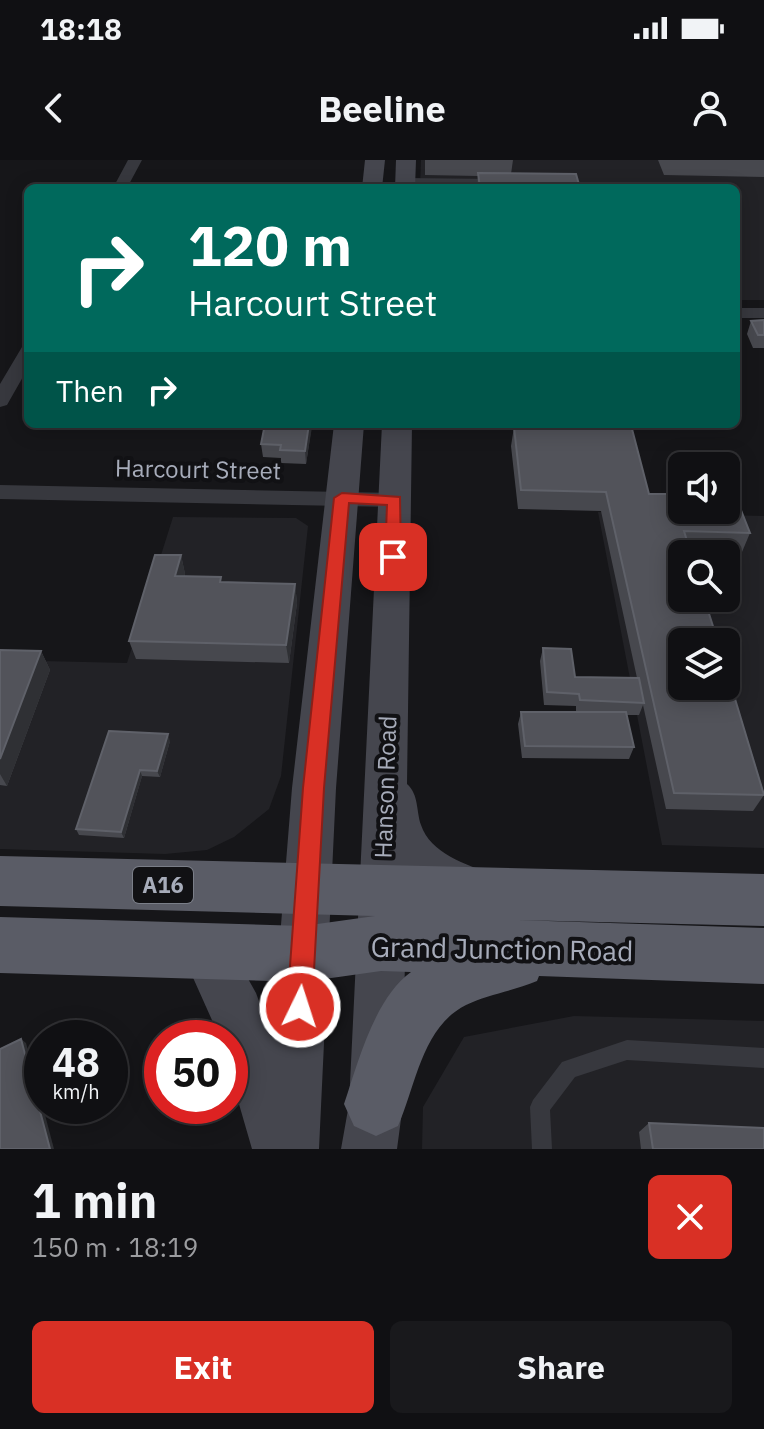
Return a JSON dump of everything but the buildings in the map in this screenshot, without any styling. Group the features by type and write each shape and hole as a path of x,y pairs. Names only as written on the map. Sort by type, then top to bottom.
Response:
{"highway":[{"name":"Grand Junction Road","path":"0,881 307,889 382,917 562,950 764,956"},
{"name":"Grand Junction Road","path":"0,945 303,954 382,917 485,893 764,900"},
{"path":"372,1126 386,1070 418,1005 468,973 562,950"}],"main road":[{"path":"372,184 375,160"},
{"path":"291,1149 307,889 349,428"},
{"name":"Hanson Road","path":"372,1126 382,917 397,428"},
{"path":"387,757 401,833 408,844 443,877 459,886 485,893"},
{"path":"207,953 238,1011 280,1149"}],"street":[{"path":"122,184 135,160"},
{"path":"740,313 764,313"},
{"path":"0,401 24,358"},
{"name":"Harcourt Street","path":"0,492 395,500"}],"lane":[{"path":"405,176 509,181"},
{"path":"542,1149 540,1107 569,1069 627,1050 764,1058"}],"shaded area":[{"path":"421,160 764,160 764,300 740,300 740,184 420,184"},
{"path":"598,512 668,514 668,524 740,524 740,515 764,516 764,848 662,845"},
{"path":"173,517 296,518 308,526 281,776 269,809 234,837 207,850 165,854 0,849 0,660 127,663"},
{"path":"574,1016 764,1021 764,1149 422,1149 423,1107 464,1037"}],"route":[{"path":"300,1007 314,788 342,498 395,500 393,557"}]}
